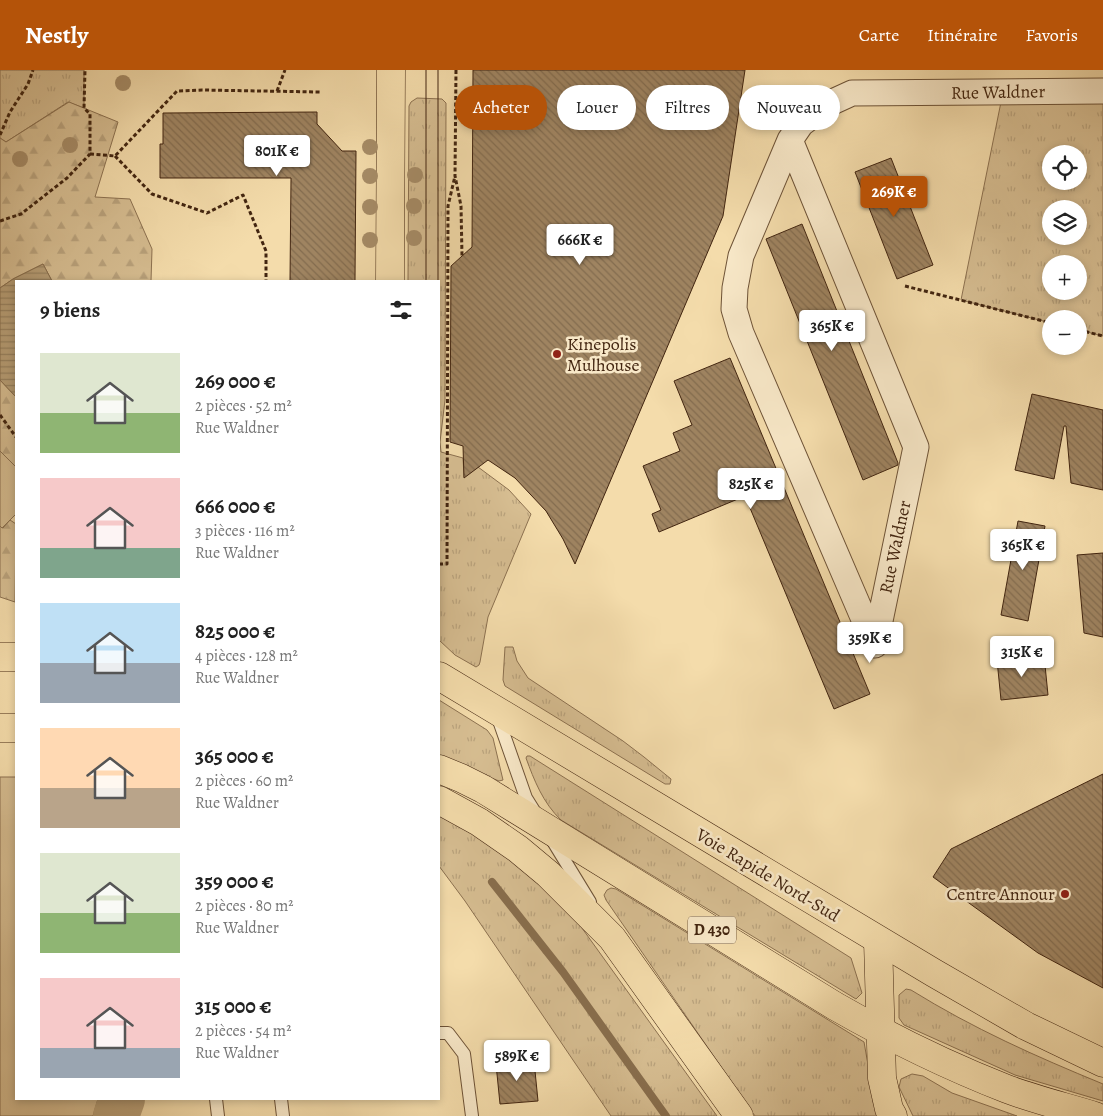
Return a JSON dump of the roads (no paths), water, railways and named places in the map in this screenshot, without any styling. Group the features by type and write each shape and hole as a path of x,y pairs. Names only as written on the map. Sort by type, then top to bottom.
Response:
{"main road":[{"path":"390,280 391,70"},
{"path":"0,657 15,657"},
{"name":"Voie Rapide Nord-Sud","path":"440,677 878,941 1026,1026 1103,1063"},
{"path":"0,728 15,728"},
{"name":"D 430","path":"440,769 483,789 835,1006 882,1032 954,1068 1010,1090 1096,1116"},
{"path":"440,801 479,822 518,849 548,874 612,938 739,1116"},
{"path":"878,941 882,1078 892,1116"}],"street":[{"name":"Rue Waldner","path":"790,140 916,446 875,645 740,333 734,309 734,288 741,256 790,140 801,124 828,104 852,93 1103,91"},
{"path":"852,592 861,597 870,598 878,594 888,584"}],"lane":[{"path":"495,710 526,798 612,938"},
{"path":"440,1033 448,1032 464,1054 472,1116"},
{"path":"216,1100 218,1116"},
{"path":"281,1100 283,1116"}],"waterway":[{"path":"492,882 563,972 666,1116"},
{"path":"116,1116 122,1100"}],"tram line":[{"path":"426,70 426,280"},
{"path":"438,70 438,280"}],"place":[{"name":"Kinepolis Mulhouse","path":"557,354"},
{"name":"Centre Annour","path":"1065,894"}]}
